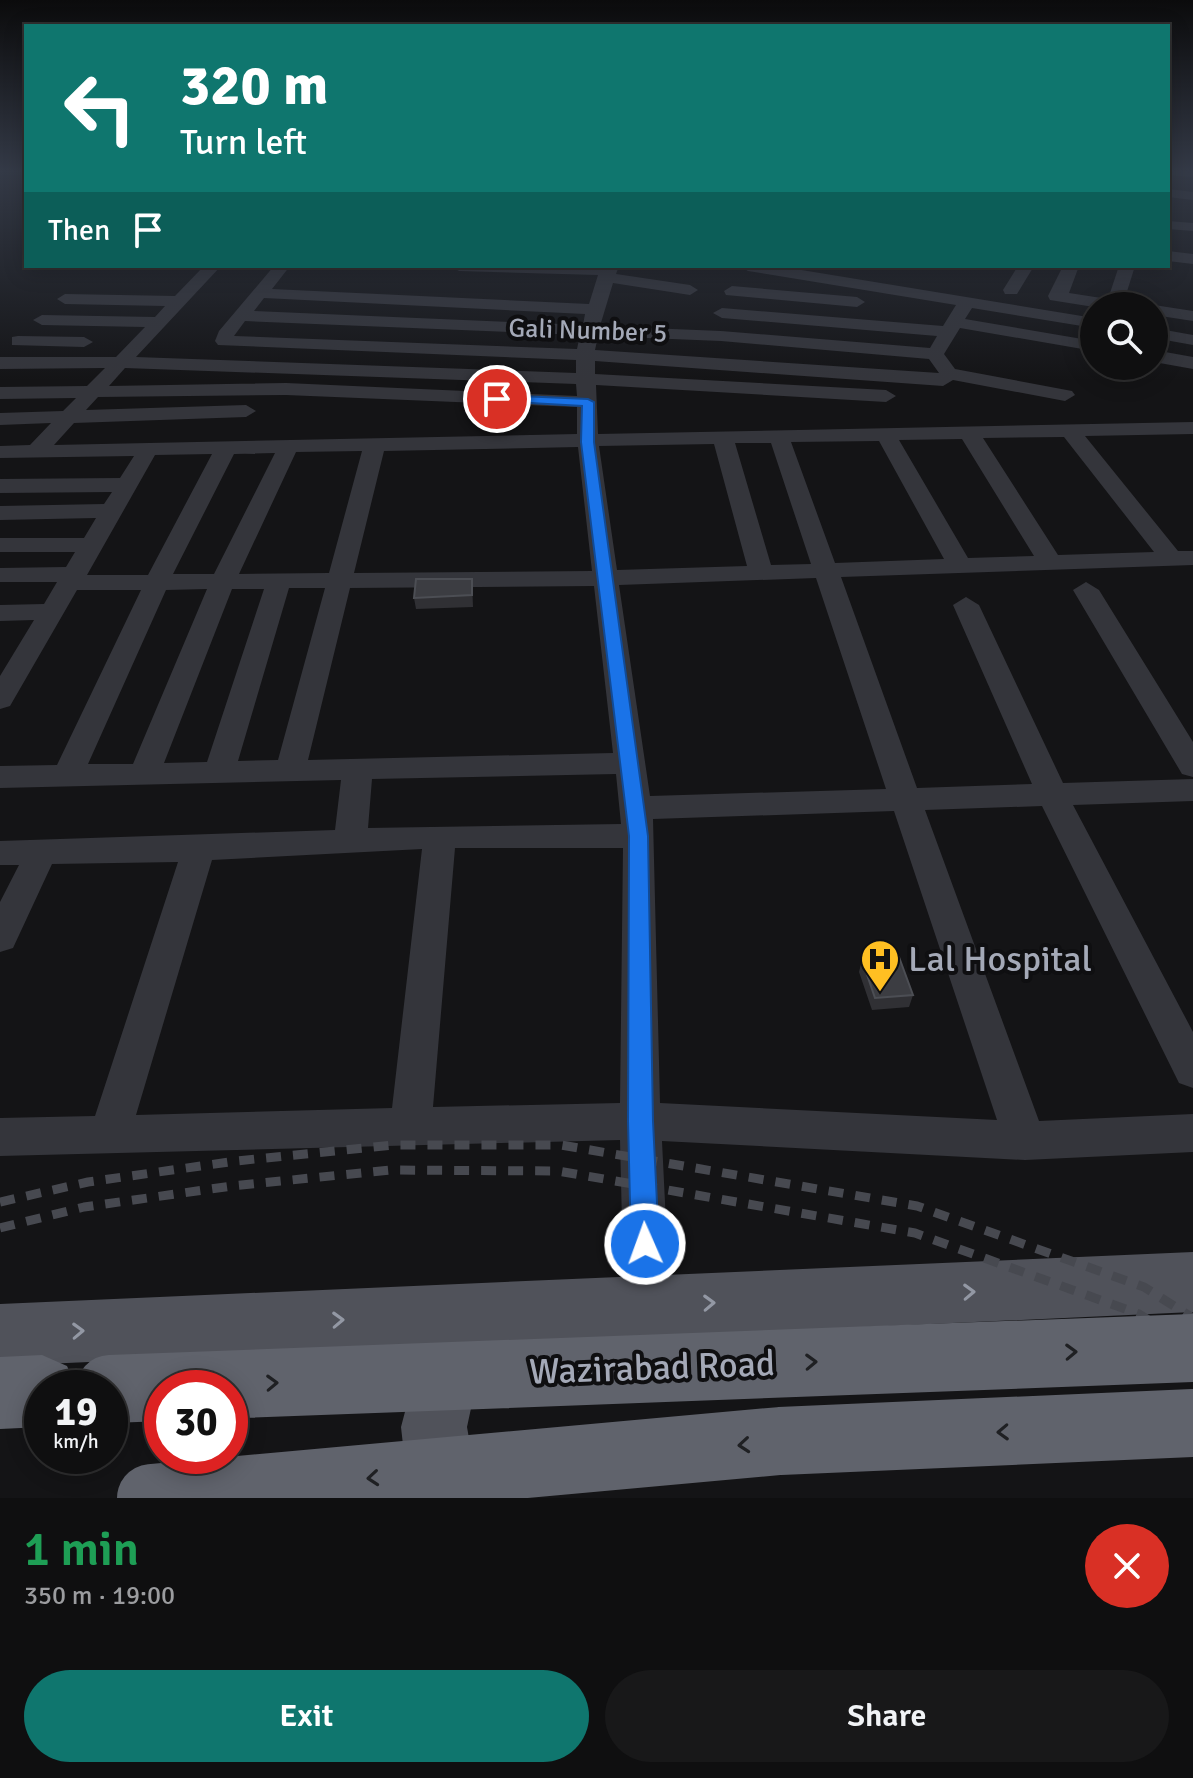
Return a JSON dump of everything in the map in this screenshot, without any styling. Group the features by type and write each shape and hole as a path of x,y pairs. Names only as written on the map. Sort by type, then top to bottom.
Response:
{"highway":[{"name":"Wazirabad Road","path":"128,1388 1193,1348"},
{"path":"0,1393 24,1392"},
{"path":"151,1498 780,1441 1193,1423"}],"main road":[{"path":"0,1335 1193,1282"},
{"path":"444,1498 434,1427 448,1359 488,1313"}],"street":[{"path":"1170,256 1193,259"},
{"path":"36,451 211,268"},
{"path":"475,268 601,284 690,290"},
{"path":"724,365 722,313 746,268"},
{"path":"755,268 1080,343"},
{"path":"1024,268 1003,289 1080,300"},
{"path":"1044,295 1069,268"},
{"path":"1122,292 1127,268"},
{"path":"201,364 259,293 281,272"},
{"path":"167,282 196,283"},
{"path":"259,293 601,284"},
{"path":"601,284 585,355 588,442 637,822 640,1121 647,1305"},
{"path":"732,291 957,317"},
{"path":"63,299 178,301"},
{"path":"1168,312 1193,316"},
{"path":"722,313 1080,322"},
{"name":"Gali Number 5","path":"241,316 721,336 935,354"},
{"path":"957,317 935,354 949,374 1065,395"},
{"path":"42,320 158,322"},
{"path":"1168,336 1193,340"},
{"path":"222,339 585,355 935,381 948,378 949,374"},
{"path":"18,341 139,343"},
{"path":"1168,359 1193,363"},
{"path":"0,363 121,361 588,379 886,396"},
{"path":"0,393 286,389 588,402"},
{"path":"0,419 246,411"},
{"path":"0,452 1190,431"},
{"path":"1071,432 1183,558"},
{"path":"886,435 960,566"},
{"path":"970,435 1051,563"},
{"path":"779,437 1025,1141"},
{"path":"723,439 761,573"},
{"path":"290,771 375,443"},
{"path":"144,774 223,581 289,445"},
{"path":"67,776 157,582 227,446"},
{"path":"0,700 147,451"},
{"path":"0,486 127,485"},
{"path":"0,513 111,511"},
{"path":"0,545 92,545"},
{"path":"0,575 157,582 606,578 1183,558"},
{"path":"219,772 279,581"},
{"path":"1086,590 1193,767"},
{"path":"966,605 1052,794 1193,1071"},
{"path":"0,613 52,612"},
{"path":"0,653 28,653"},
{"path":"0,777 630,763"},
{"path":"350,841 358,769"},
{"path":"0,853 199,849 440,836 906,799 1193,790"},
{"path":"411,1126 440,836"},
{"path":"109,1135 199,849"},
{"path":"0,938 42,851"},
{"path":"0,1137 640,1121 1025,1141 1193,1133"}],"building":[{"path":"416,579 472,579 472,595 414,598"},
{"path":"899,957 913,995 875,998 862,960"}],"railway":[{"path":"0,1202 88,1182 236,1161 393,1145 561,1145 917,1206 1144,1287 1193,1318"},
{"path":"0,1228 84,1207 232,1186 390,1170 558,1171 915,1233 1139,1314 1193,1349"}],"place":[{"name":"Lal Hospital","path":"880,993"}],"route":[{"path":"497,399 588,402 588,442 639,836 640,1121 645,1244"}]}
